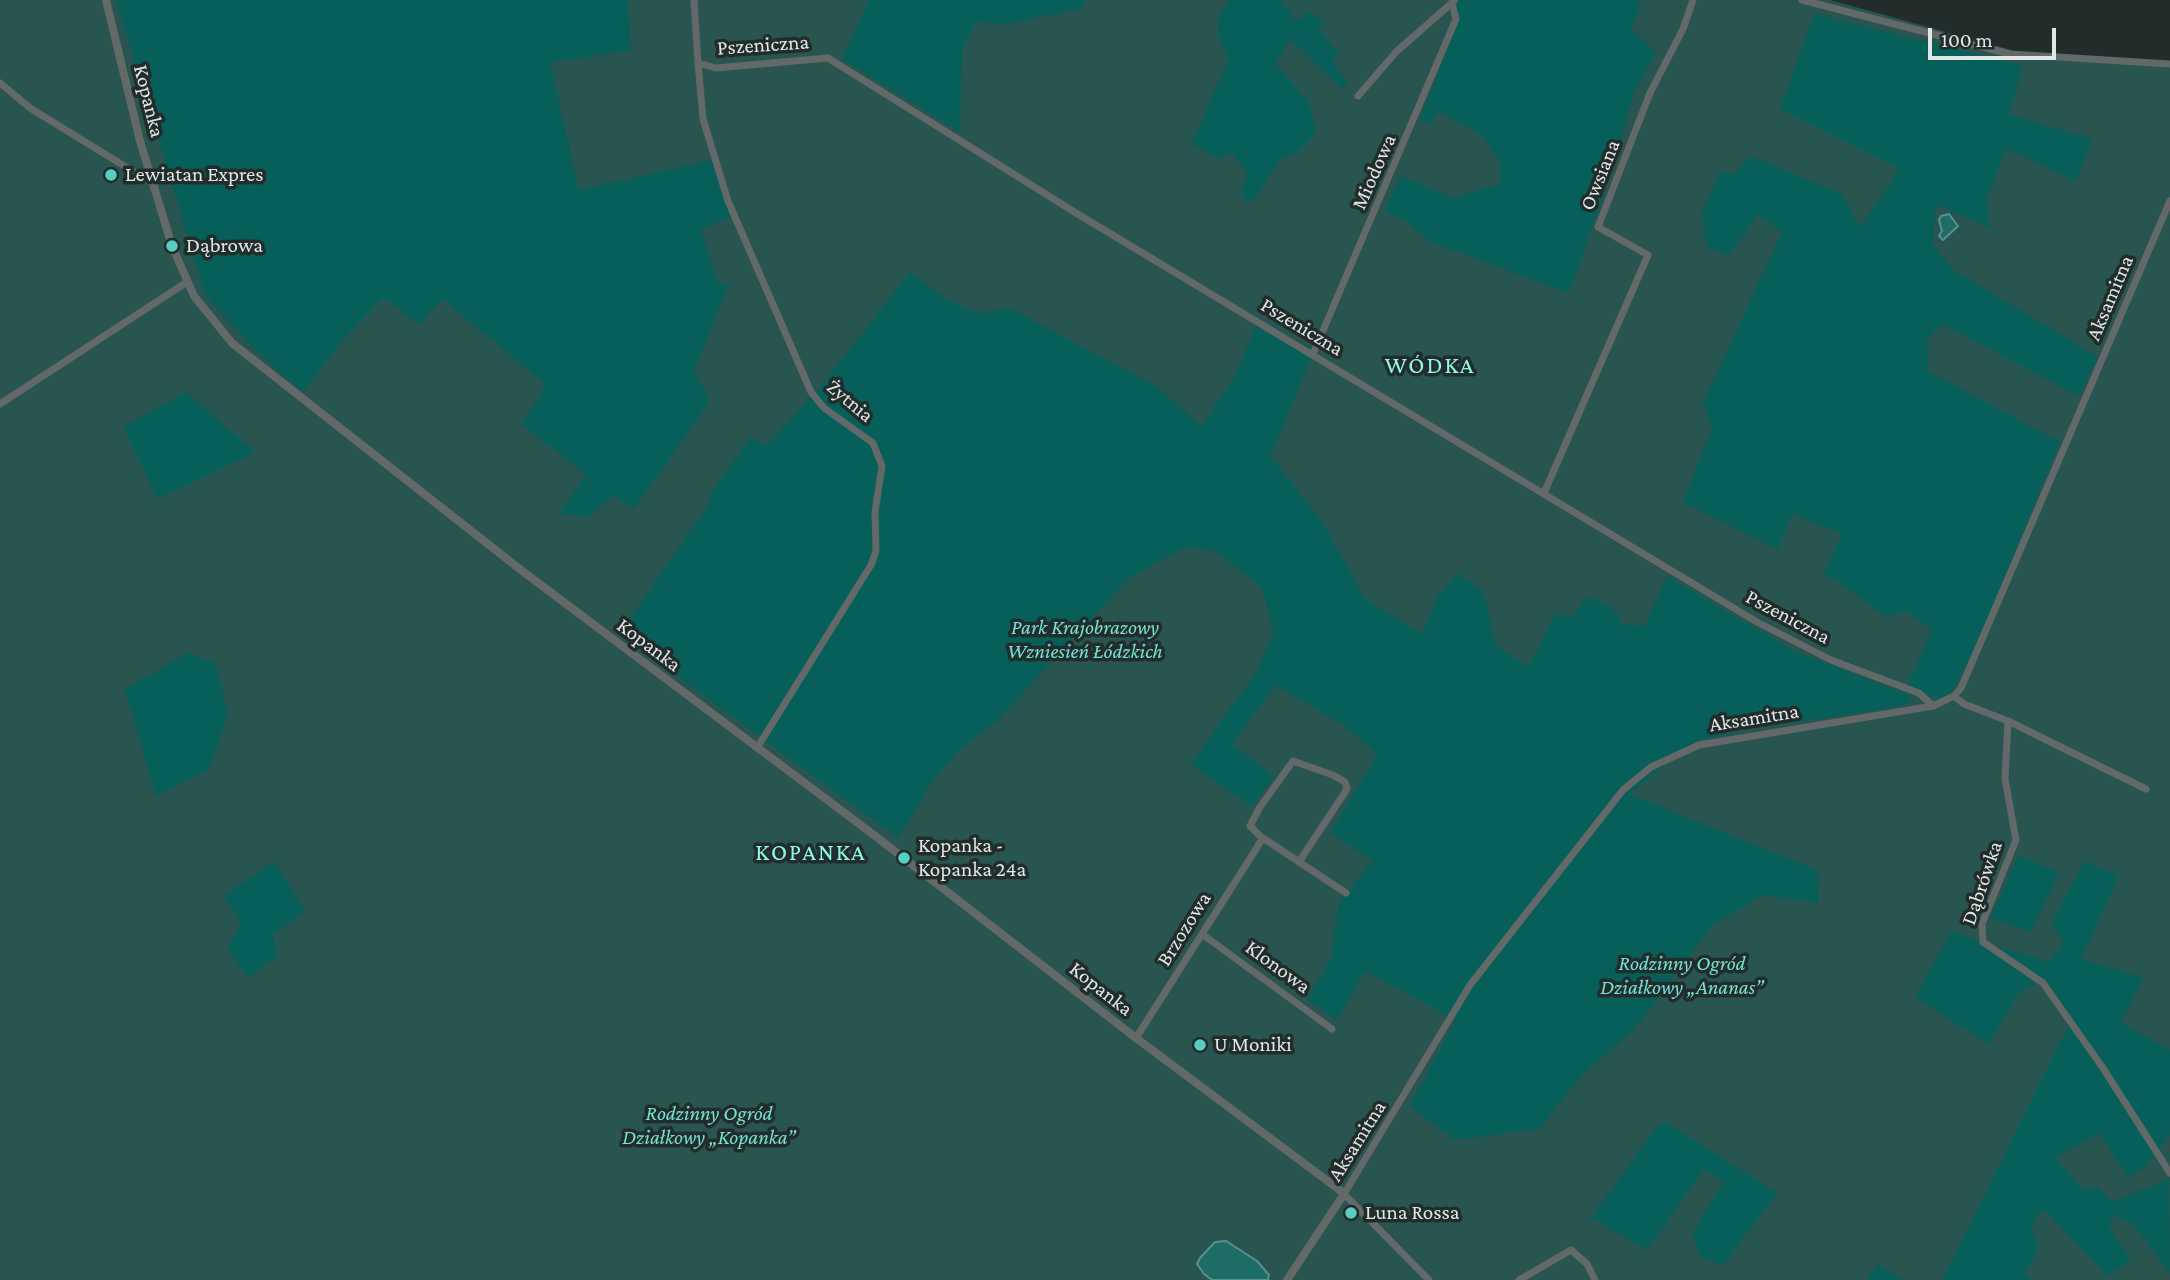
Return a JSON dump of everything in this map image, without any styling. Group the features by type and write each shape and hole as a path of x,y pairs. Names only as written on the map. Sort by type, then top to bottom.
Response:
{"street":[{"name":"Kopanka","path":"106,0 152,183 172,246 187,282 212,321 255,363 1344,1195"},
{"name":"Pszeniczna","path":"694,0 698,63 724,68 828,58 1076,214 1768,629 1831,660 1919,693 1933,706"},
{"name":"Owsiana","path":"1544,494 1648,256 1598,228 1650,93 1683,29 1693,0"},
{"path":"1802,0 2010,54 2170,64"},
{"path":"1358,96 1397,51 1454,2"},
{"name":"Miodowa","path":"1313,354 1456,19 1454,2"},
{"name":"Żytnia","path":"698,63 703,119 728,201 811,391 824,408 873,443 882,466 875,512 876,551 871,565 757,748"},
{"path":"0,83 30,108 152,183"},
{"name":"Aksamitna","path":"1287,1280 1344,1195 1476,977 1634,778 1699,745 1933,706 1954,696 1972,666 2170,201"},
{"path":"0,404 187,282"},
{"path":"1954,696 1964,704 2008,721 2146,789"},
{"name":"Dąbrówka","path":"2008,721 2005,779 2016,840 1982,924 1981,938 1988,947 2022,966 2043,984 2103,1068 2170,1173"},
{"path":"1299,862 1347,789 1345,782 1293,761 1260,807 1250,827 1263,838 1299,862 1346,893"},
{"name":"Brzozowa","path":"1136,1038 1263,838"},
{"name":"Klonowa","path":"1202,934 1332,1029"},
{"path":"1344,1195 1429,1280"},
{"path":"1519,1280 1571,1250 1587,1264 1595,1280"}],"green space":[{"name":"Park Krajobrazowy Wzniesień Łódzkich","path":"0,0 1830,0 2015,51 2170,64 2170,1280 0,1280"}],"shaded area":[{"path":"116,0 628,0 631,50 550,63 579,190 713,160 732,216 701,229 718,285 730,281 694,370 710,401 634,509 614,495 588,517 559,514 586,475 522,424 546,385 443,299 419,325 383,297 344,338 303,392 255,350 205,294"},
{"path":"869,0 1087,0 1082,9 1005,24 976,22 962,49 960,132 842,59"},
{"path":"1229,0 1281,0 1296,22 1310,10 1323,23 1319,31 1338,51 1332,62 1347,82 1343,89 1290,39 1275,64 1309,102 1316,133 1294,155 1281,158 1254,201 1245,199 1240,192 1248,175 1234,154 1216,158 1192,143 1229,58 1219,37 1217,21"},
{"path":"1460,0 1637,0 1641,5 1631,29 1656,52 1633,94 1616,159 1569,293 1431,242 1406,221 1385,211 1400,176 1454,198 1500,184 1501,163 1481,135 1440,112 1429,124 1420,120 1459,18 1456,4"},
{"path":"1814,14 2023,66 2008,114 2092,139 2076,181 2006,148 1986,201 1990,228 1936,205 1933,245 1955,271 2098,357 2079,396 1942,324 1927,339 1928,371 2060,442 1980,637 1954,689 1944,698 1935,698 1907,686 1932,630 1908,611 1885,616 1824,572 1842,534 1793,514 1777,549 1683,502 1712,428 1703,403 1782,232 1758,215 1729,255 1707,247 1702,212 1721,171 1734,174 1752,156 1843,195 1860,227 1900,169 1780,109"},
{"path":"1949,214 1958,226 1943,240 1939,236 1942,231 1939,220 1941,216"},
{"path":"910,272 946,299 979,314 1009,308 1156,386 1202,426 1235,376 1257,323 1312,356 1270,456 1321,520 1365,599 1422,634 1437,598 1458,573 1484,592 1495,645 1528,667 1555,614 1572,617 1584,599 1594,598 1610,606 1623,624 1644,627 1667,576 1796,652 1911,696 1910,703 1873,711 1735,731 1694,742 1629,794 1817,870 1818,903 1762,895 1713,925 1634,1030 1583,1074 1539,1129 1455,1140 1410,1106 1456,1020 1365,971 1337,1020 1307,999 1331,959 1339,903 1373,860 1330,833 1378,754 1340,723 1276,685 1232,744 1274,776 1252,807 1191,764 1259,668 1274,631 1261,586 1213,550 1183,548 1128,579 997,721 959,750 935,778 898,838 620,634 712,499 709,496 751,437 766,446 818,390"},
{"path":"186,392 255,452 158,499 123,427"},
{"path":"188,653 216,664 228,716 209,769 156,796 125,689"},
{"path":"2019,856 2059,872 2031,932 1990,918"},
{"path":"274,861 305,911 273,935 277,956 248,977 227,948 241,923 224,896"},
{"path":"2085,861 2119,876 2081,959 2143,978 2121,1023 2170,1050 2170,1134 2145,1167 2128,1178 2100,1133 2055,1157 2083,1190 2097,1187 2112,1202 2169,1179 2170,1273 2133,1224 2113,1215 2109,1228 2131,1260 2107,1276 2044,1209 2031,1226 2038,1248 2024,1275 2031,1280 1942,1280 2072,1018 2044,978 2019,993 1988,1044 1915,997 1952,930 1979,942 2050,962 2064,942 2051,923"},
{"path":"1665,1122 1777,1193 1723,1265 1700,1257 1692,1233 1724,1182 1704,1169 1647,1250 1591,1218 1659,1124"},
{"path":"1226,1241 1257,1261 1269,1275 1268,1280 1212,1280 1204,1274 1197,1264 1200,1258 1215,1242"},
{"path":"1877,1264 1904,1280 1867,1280"}],"place":[{"name":"Lewiatan Expres","path":"111,175"},
{"name":"Dąbrowa","path":"172,246"},
{"name":"Kopanka - Kopanka 24a","path":"904,858"},
{"name":"U Moniki","path":"1200,1045"},
{"name":"Luna Rossa","path":"1351,1213"}],"district":[{"name":"WÓDKA","path":"1430,366"},
{"name":"KOPANKA","path":"811,853"}],"park label":[{"name":"Rodzinny Ogród Działkowy „Ananas”","path":"1682,976"},
{"name":"Rodzinny Ogród Działkowy „Kopanka”","path":"709,1126"}]}
